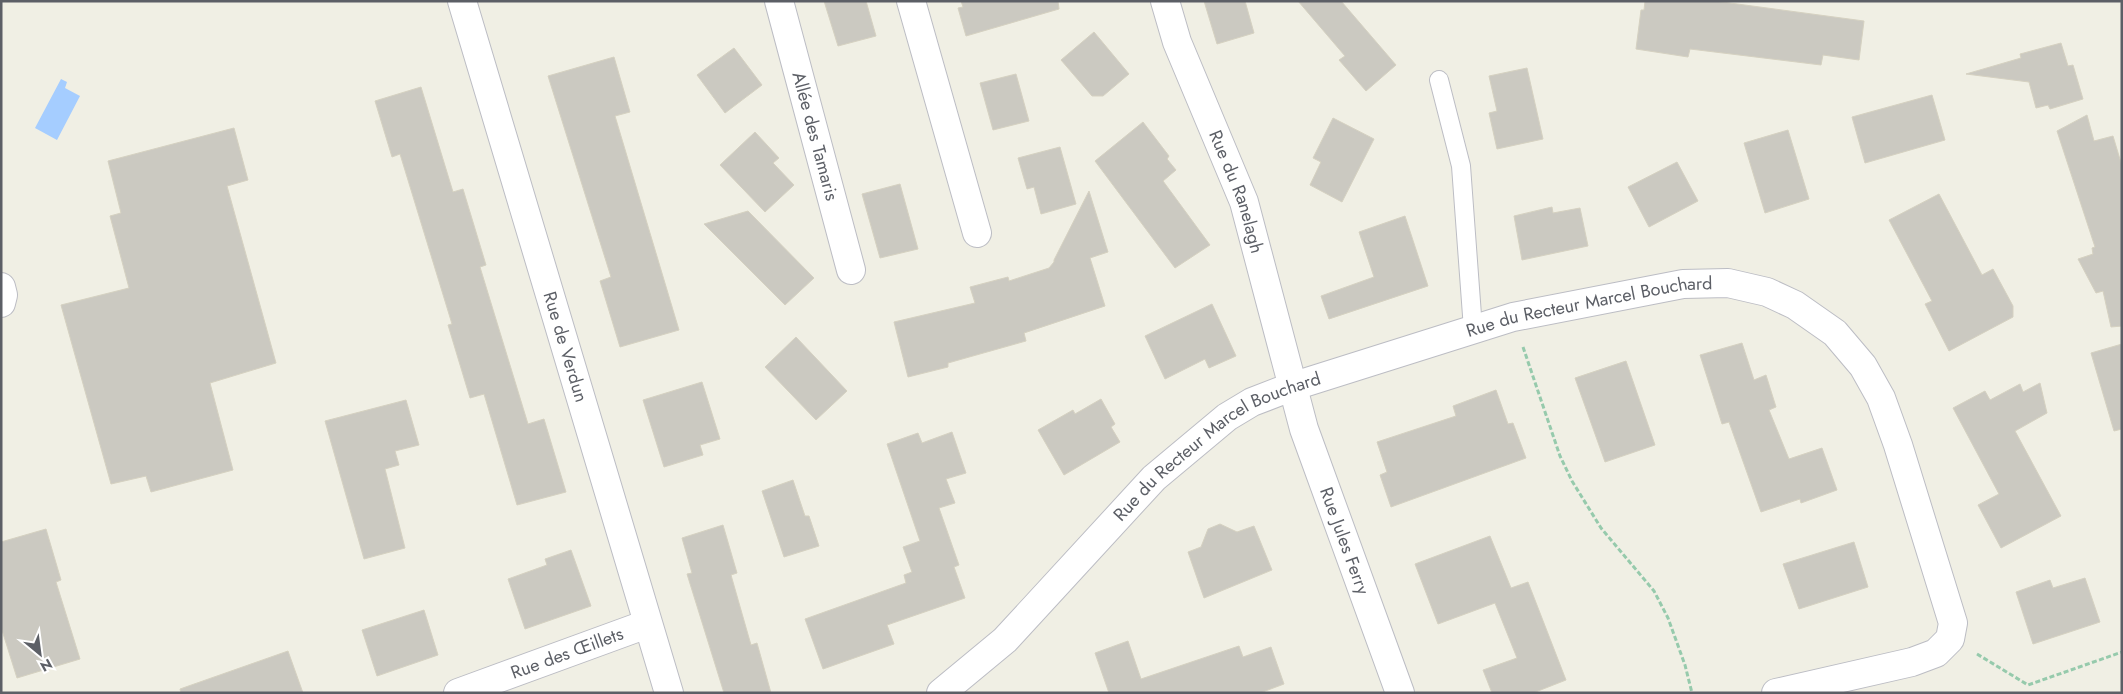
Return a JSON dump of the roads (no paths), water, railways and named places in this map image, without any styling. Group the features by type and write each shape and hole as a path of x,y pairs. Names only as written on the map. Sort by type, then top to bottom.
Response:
{"street":[{"name":"Rue de Verdun","path":"462,1 669,693"},
{"name":"Allée des Tamaris","path":"779,1 851,270"},
{"path":"911,1 977,233"},
{"name":"Rue du Ranelagh","path":"1165,1 1178,42 1244,202 1292,387"},
{"name":"Rue du Recteur Marcel Bouchard","path":"941,693 1005,640 1154,478 1227,416 1252,402 1292,387 1513,316 1683,284 1728,283 1767,292 1795,305 1835,333 1863,366 1881,398 1949,604 1953,622 1950,639 1936,653 1912,662 1776,693"},
{"path":"1,286 3,295 1,303"},
{"name":"Rue Jules Ferry","path":"1292,387 1304,429 1400,693"},
{"name":"Rue des Œillets","path":"458,693 647,624"}],"lane":[{"path":"1439,80 1461,166 1473,329"}],"water":[{"path":"61,79 67,82 65,88 80,96 57,140 35,128"}]}
